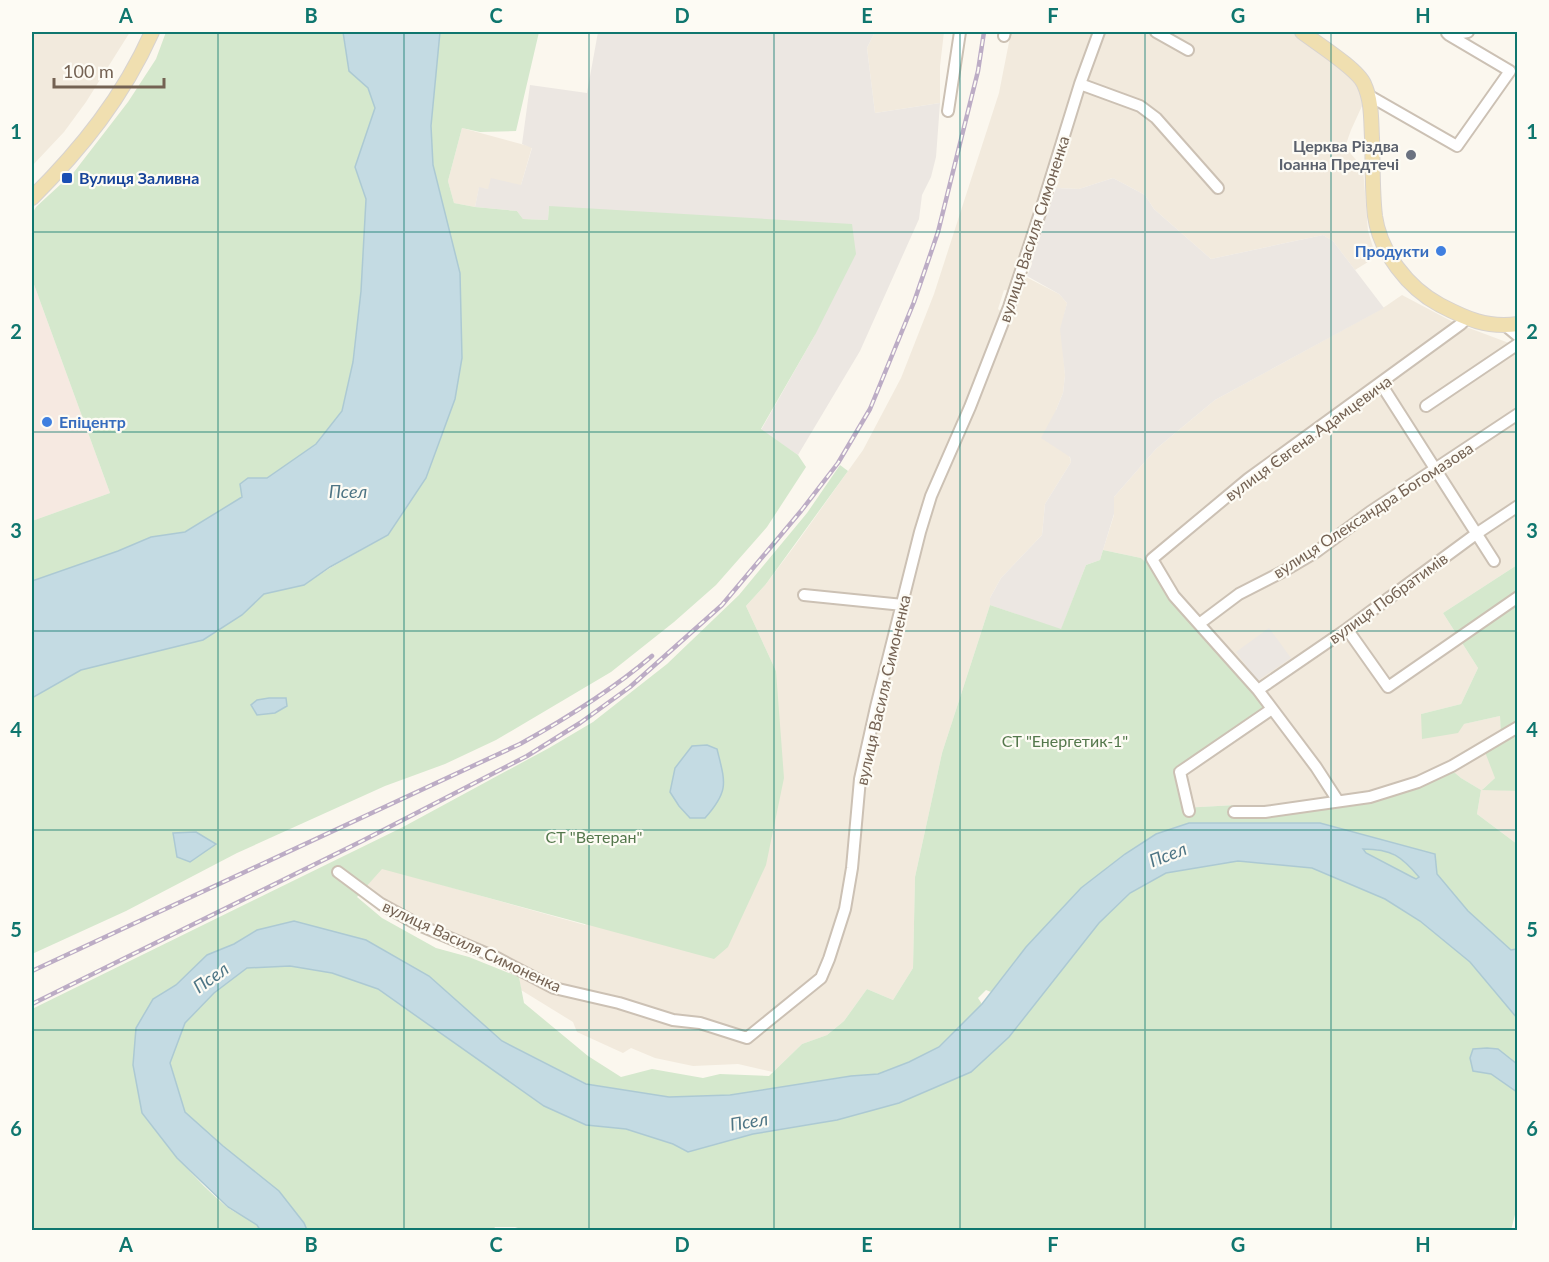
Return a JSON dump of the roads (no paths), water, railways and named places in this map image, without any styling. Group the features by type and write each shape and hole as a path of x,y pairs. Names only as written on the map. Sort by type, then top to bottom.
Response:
{"main road":[{"path":"32,198 81,147 103,118 127,81 152,32"},
{"path":"1302,32 1363,81 1371,109 1376,217 1382,241 1401,273 1425,297 1466,319 1485,325 1512,325"}],"street":[{"path":"948,111 960,32"},
{"name":"вулиця Василя Симоненка","path":"338,872 381,904 419,925 497,958 554,988 619,1003 673,1020 700,1023 747,1038 821,978 845,909 852,868 860,779 920,532 931,496 970,407 1009,307 1080,84 1100,32"},
{"path":"1156,32 1188,50"},
{"path":"1447,33 1468,32"},
{"path":"1368,95 1457,146 1510,71 1447,33"},
{"path":"1080,84 1140,106 1156,118 1218,188"},
{"name":"вулиця Євгена Адамцевича","path":"1198,624 1174,596 1152,559 1248,479 1381,384 1466,319"},
{"path":"1512,325 1518,336"},
{"path":"1426,406 1518,344"},
{"path":"1381,384 1494,561"},
{"name":"вулиця Олександра Богомазова","path":"1198,624 1239,594 1316,552 1434,469 1518,414"},
{"name":"вулиця Побратимів","path":"1258,690 1518,506"},
{"path":"804,595 903,604"},
{"path":"1347,629 1388,687 1518,597"},
{"path":"1198,624 1258,690 1316,767 1338,801"},
{"path":"1189,811 1180,772 1272,709"},
{"path":"1234,812 1265,812 1370,796 1418,782 1452,766 1518,727"}],"water":[{"name":"Псел","path":"343,32 440,32 431,126 433,165 460,273 462,358 455,399 426,478 388,535 330,567 304,585 264,594 242,615 203,640 81,670 32,698 32,581 151,537 185,532 242,497 240,484 248,478 267,478 316,444 342,411 353,362 361,291 366,199 355,167 375,108 368,88 349,71"},
{"path":"286,698 287,706 275,713 257,715 251,705 257,700"},
{"path":"707,745 717,749 723,778 722,793 705,818 690,818 670,792 675,768 692,746"},
{"name":"Псел","path":"1189,823 1320,823 1435,854 1437,874 1468,911 1511,950 1517,949 1517,1018 1470,962 1420,921 1385,899 1312,868 1238,861 1166,873 1130,893 1099,923 1009,1037 971,1072 899,1103 837,1120 753,1134 688,1152 673,1144 626,1129 586,1125 544,1106 378,989 332,973 290,966 247,968 214,993 185,1023 170,1063 185,1112 279,1191 307,1230 260,1230 257,1225 228,1207 177,1158 142,1113 133,1065 136,1028 153,999 176,985 207,955 234,944 257,930 294,921 366,940 429,976 502,1041 586,1084 669,1097 730,1095 851,1076 878,1074 939,1047 982,1004 1026,947 1081,888 1125,854 1156,834","holes":["1363,849 1389,852 1401,859 1419,877 1416,879 1366,853"]},
{"path":"196,832 216,844 190,862 177,857 173,833"},
{"path":"1473,1049 1498,1049 1517,1064 1517,1092 1491,1074 1473,1071 1470,1058"}],"railway":[{"path":"32,1004 362,841 527,756 580,723 630,687 722,605 838,463 870,409 914,302 938,232 978,71 984,32"},
{"path":"32,971 520,744 588,703 621,681 652,656"}],"place":[{"name":"Церква Різдва Іоанна Предтечі","path":"1411,155"},
{"name":"Вулиця Заливна","path":"67,178"},
{"name":"Продукти","path":"1441,251"},
{"name":"Епіцентр","path":"47,422"}],"park label":[{"name":"СТ \"Енергетик-1\"","path":"1065,741"},
{"name":"СТ \"Ветеран\"","path":"594,837"}]}
